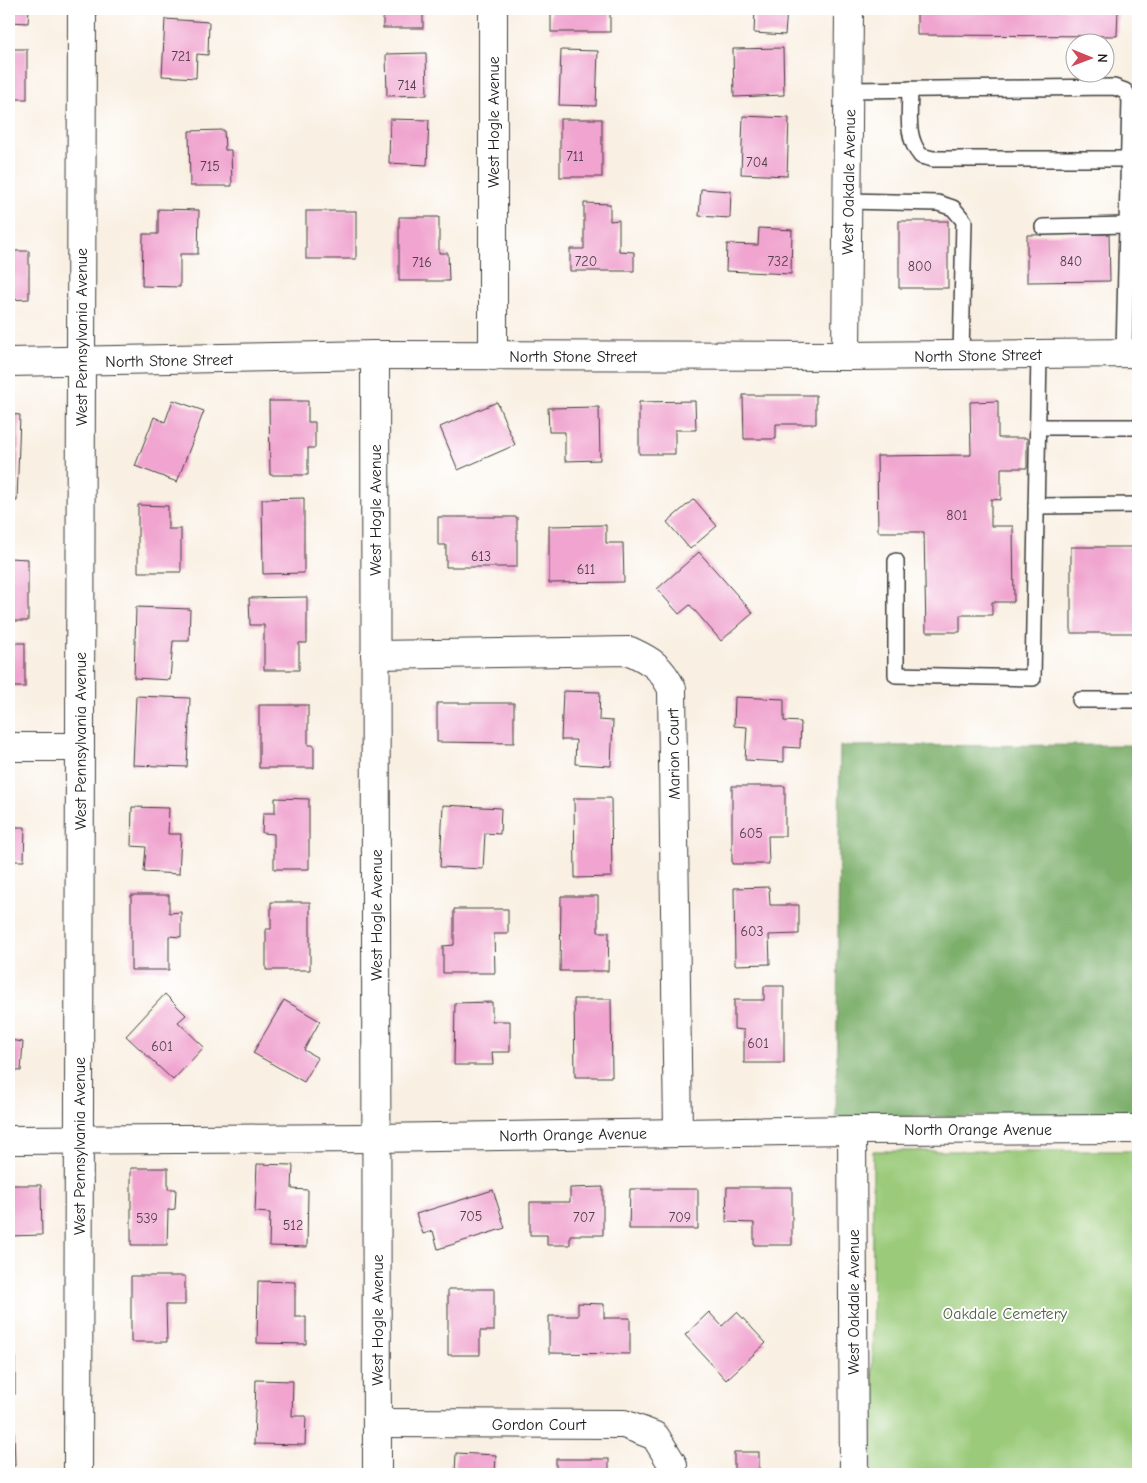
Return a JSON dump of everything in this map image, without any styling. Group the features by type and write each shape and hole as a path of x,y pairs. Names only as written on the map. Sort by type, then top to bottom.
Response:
{"street":[{"name":"West Pennsylvania Avenue","path":"78,1474 82,9"},
{"name":"West Hogle Avenue","path":"493,9 493,356"},
{"name":"West Oakdale Avenue","path":"846,356 849,9"},
{"name":"North Stone Street","path":"9,362 375,355 846,356 1131,353"},
{"name":"West Hogle Avenue","path":"375,355 377,1474"},
{"name":"Marion Court","path":"376,655 630,651 648,659 663,671 672,689 678,1132"},
{"path":"9,748 80,747"},
{"name":"North Orange Avenue","path":"9,1140 376,1138 852,1130 1138,1129"},
{"name":"West Oakdale Avenue","path":"852,1130 854,1474"},
{"name":"Gordon Court","path":"377,1423 624,1424 655,1436 673,1465 673,1474"}],"lane":[{"path":"848,90 1114,87 1125,91 1130,98 1129,159 1133,204 1127,225 1131,353"},
{"path":"910,89 910,132 912,144 921,156 932,159 1129,159"},
{"path":"847,200 938,203 953,208 964,221 961,355"},
{"path":"1043,227 1127,225"},
{"path":"896,561 896,675 1033,678 1038,354"},
{"path":"1038,427 1138,427"},
{"path":"1036,506 1138,506"},
{"path":"1080,700 1138,700"}],"green space":[{"path":"1138,745 1138,1116 836,1117 840,746"},
{"name":"Oakdale Cemetery","path":"873,1151 1138,1151 1138,1474 872,1474"}],"building":[{"path":"9,9 29,9 28,23 9,22"},
{"path":"383,9 423,9 423,28 383,28"},
{"path":"551,9 610,9 610,32 551,32"},
{"path":"755,9 787,9 785,35 754,33"},
{"path":"917,9 1118,9 1117,36 1114,36 1114,32 1064,32 1064,36 917,35"},
{"path":"165,19 209,22 208,55 197,54 196,78 162,76"},
{"path":"783,48 784,95 734,97 733,49"},
{"path":"9,49 27,49 27,99 9,99"},
{"path":"561,50 598,51 596,106 559,105"},
{"path":"426,53 427,95 387,96 386,54"},
{"path":"743,116 789,118 787,176 741,174"},
{"path":"390,119 429,120 427,165 389,163"},
{"path":"560,119 602,119 602,177 560,177"},
{"path":"224,130 225,150 231,150 232,186 190,186 189,131"},
{"path":"701,189 731,191 730,218 699,216"},
{"path":"584,203 610,204 610,221 619,220 619,251 634,252 634,271 570,271 570,249 584,249"},
{"path":"158,209 199,210 198,254 180,254 180,287 142,286 143,234 158,234"},
{"path":"306,211 356,211 356,259 306,259"},
{"path":"399,217 439,217 439,253 448,253 449,281 399,281"},
{"path":"899,221 948,221 948,288 899,288"},
{"path":"759,228 792,230 791,274 726,271 727,244 758,245"},
{"path":"1109,234 1110,281 1027,282 1027,235"},
{"path":"9,251 29,251 29,299 9,300"},
{"path":"743,395 816,395 816,424 776,424 776,439 744,439"},
{"path":"173,400 204,411 177,482 135,466 154,417 165,422"},
{"path":"269,401 308,401 308,422 315,422 315,448 308,448 308,475 270,475"},
{"path":"695,401 696,430 675,430 675,454 639,454 639,402"},
{"path":"998,401 998,438 1027,438 1027,468 1001,468 1001,500 991,499 991,526 1013,526 1014,602 992,602 992,615 960,615 960,632 926,632 924,532 878,532 877,456 971,455 970,402"},
{"path":"497,402 515,445 458,470 440,427"},
{"path":"599,407 600,460 565,461 565,432 549,432 548,408"},
{"path":"9,414 20,415 17,501 9,501"},
{"path":"304,498 304,573 263,574 262,499"},
{"path":"694,499 717,526 690,549 667,522"},
{"path":"138,505 168,506 168,529 181,529 181,572 138,572"},
{"path":"438,517 517,517 517,567 446,567 446,545 438,545"},
{"path":"606,525 606,543 623,543 624,582 549,583 549,526"},
{"path":"1071,547 1138,547 1138,633 1071,633"},
{"path":"699,552 753,613 721,641 690,605 679,614 657,589"},
{"path":"9,558 28,559 28,621 9,621"},
{"path":"307,597 307,643 299,643 299,670 264,670 264,625 250,625 249,598"},
{"path":"136,607 190,609 189,641 173,641 170,680 134,678"},
{"path":"9,643 25,643 25,687 9,687"},
{"path":"563,691 600,692 599,720 613,721 611,766 575,764 576,740 561,740"},
{"path":"136,696 190,698 187,767 133,765"},
{"path":"735,697 784,699 784,721 801,722 800,748 784,747 784,762 745,760 747,727 734,726"},
{"path":"437,703 514,703 514,743 437,742"},
{"path":"259,705 308,705 308,745 314,745 314,768 259,768"},
{"path":"732,786 785,786 785,836 768,836 769,864 732,864"},
{"path":"275,798 309,799 309,869 274,869 274,834 262,833 263,813 275,813"},
{"path":"574,798 611,798 612,877 575,878"},
{"path":"443,805 501,808 500,834 485,833 483,869 440,867"},
{"path":"132,807 169,808 168,834 181,834 179,874 144,872 146,847 131,846"},
{"path":"9,827 25,827 24,861 9,861"},
{"path":"769,887 770,905 799,905 799,934 769,935 770,964 735,965 734,888"},
{"path":"131,895 169,895 169,913 181,912 181,937 169,936 169,970 131,970"},
{"path":"561,896 598,896 598,932 609,932 608,971 560,971"},
{"path":"271,902 310,902 310,970 266,970 266,929 271,929"},
{"path":"454,909 508,909 508,934 494,934 495,973 443,973 443,946 454,945"},
{"path":"764,986 784,986 784,1063 744,1063 744,1030 734,1029 734,1000 764,1000"},
{"path":"165,994 186,1015 178,1022 204,1047 173,1080 126,1036"},
{"path":"574,999 611,999 612,1077 575,1077"},
{"path":"284,1000 320,1021 304,1050 318,1058 304,1082 253,1053"},
{"path":"492,1002 492,1021 510,1021 510,1052 492,1052 493,1065 454,1065 455,1003"},
{"path":"9,1040 23,1042 21,1071 9,1070"},
{"path":"257,1164 293,1165 292,1189 308,1190 307,1247 269,1246 270,1213 255,1212"},
{"path":"131,1168 168,1168 168,1189 176,1189 175,1209 168,1210 167,1245 131,1245"},
{"path":"9,1185 41,1185 42,1235 9,1236"},
{"path":"603,1187 603,1235 570,1235 570,1245 547,1245 547,1235 530,1235 530,1202 570,1202 570,1188"},
{"path":"727,1187 792,1187 792,1245 754,1245 754,1223 726,1222"},
{"path":"630,1189 698,1189 698,1229 629,1229"},
{"path":"493,1190 505,1228 438,1249 433,1231 423,1234 416,1214"},
{"path":"131,1276 185,1276 185,1305 166,1305 167,1342 131,1342"},
{"path":"258,1281 295,1282 295,1317 306,1317 306,1344 257,1343"},
{"path":"448,1289 494,1289 494,1331 480,1331 480,1355 448,1355"},
{"path":"9,1298 13,1298 11,1338 9,1338"},
{"path":"578,1303 604,1304 604,1318 630,1318 630,1354 549,1353 549,1316 578,1316"},
{"path":"709,1312 722,1326 737,1312 766,1343 726,1380 685,1335"},
{"path":"9,1358 15,1358 15,1394 9,1394"},
{"path":"256,1380 293,1381 292,1416 306,1416 305,1445 254,1444"},
{"path":"9,1432 14,1432 15,1466 9,1466"},
{"path":"734,1452 759,1452 759,1474 734,1474"},
{"path":"456,1453 496,1455 495,1474 455,1474"},
{"path":"556,1459 609,1459 609,1474 556,1474"}]}
